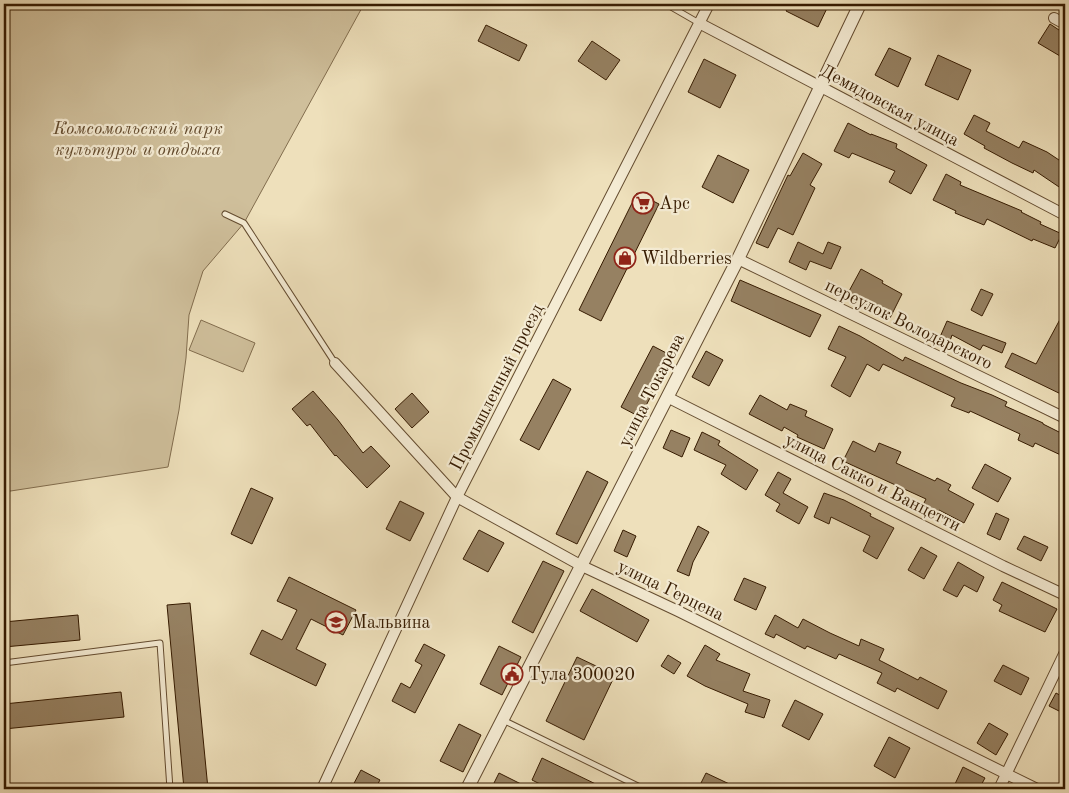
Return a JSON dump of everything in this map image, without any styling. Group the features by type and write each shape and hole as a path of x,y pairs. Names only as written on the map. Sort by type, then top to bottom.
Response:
{"street":[{"name":"Промышленный проезд","path":"322,789 457,497 709,4"},
{"name":"улица Токарева","path":"467,789 738,259 860,4"},
{"path":"1054,18 1065,24"},
{"name":"Демидовская улица","path":"699,23 1065,215"},
{"name":"переулок Володарского","path":"738,259 1065,418"},
{"name":"улица Герцена","path":"335,363 457,497 582,566 678,611 1037,789"},
{"name":"улица Сакко и Ванцетти","path":"667,397 1065,595"},
{"path":"999,789 1065,652"}],"lane":[{"path":"666,4 699,23"},
{"path":"224,214 244,223 335,363"},
{"path":"4,663 160,643 170,789"},
{"path":"503,720 644,789"}],"green space":[{"name":"Комсомольский парк культуры и отдыха","path":"4,4 364,4 244,223 203,271 189,315 186,358 179,410 168,467 4,492"},
{"path":"201,320 255,343 243,372 189,350"}],"building":[{"path":"790,4 829,4 818,27 786,11"},
{"path":"1050,24 1065,34 1065,59 1038,43"},
{"path":"486,25 527,45 519,61 478,41"},
{"path":"592,41 620,60 606,80 578,61"},
{"path":"889,48 911,58 898,87 875,75"},
{"path":"938,55 971,70 958,100 925,85"},
{"path":"704,59 736,75 720,108 688,92"},
{"path":"974,115 990,123 986,131 1019,148 1023,141 1047,152 1065,164 1065,191 1034,170 1033,173 1012,163 984,148 985,146 964,134"},
{"path":"848,123 871,135 897,144 896,148 927,165 911,194 889,182 895,171 852,153 849,158 834,151"},
{"path":"803,153 822,164 810,185 815,188 793,235 778,228 768,248 756,243 788,175 790,176"},
{"path":"718,155 749,170 733,203 702,187"},
{"path":"946,174 961,182 960,185 1022,211 1041,222 1040,224 1062,234 1055,248 1033,239 1032,241 987,219 984,225 955,213 956,211 933,200"},
{"path":"637,193 659,204 601,321 579,310"},
{"path":"798,242 823,254 828,242 841,247 831,269 810,261 806,270 789,262"},
{"path":"861,269 902,294 890,318 848,293"},
{"path":"740,280 821,315 810,337 731,301"},
{"path":"981,289 993,294 982,316 971,310"},
{"path":"1065,310 1065,396 1005,367 1012,353 1036,364"},
{"path":"947,321 1006,343 1002,353 983,345 980,350 952,335 950,341 940,337"},
{"path":"839,326 903,361 905,357 1007,402 1005,406 1065,435 1065,457 1035,443 1033,447 1018,440 1020,434 970,411 969,413 951,406 955,398 883,364 879,371 867,364 850,397 831,386 846,357 828,349"},
{"path":"653,346 672,356 640,417 621,407"},
{"path":"706,351 723,360 709,386 692,377"},
{"path":"553,379 571,389 539,450 520,440"},
{"path":"313,391 363,453 371,446 390,466 367,488 335,456 310,424 307,426 292,409"},
{"path":"412,393 429,412 412,428 395,409"},
{"path":"760,395 787,410 790,404 807,411 805,416 833,429 824,449 797,437 798,435 784,427 782,431 749,414"},
{"path":"671,430 690,438 682,457 663,448"},
{"path":"702,432 720,441 718,445 758,470 746,490 721,474 726,465 694,450"},
{"path":"853,441 875,452 879,443 901,452 896,463 935,481 937,478 951,485 948,490 974,504 964,523 939,510 938,512 923,505 926,499 843,461"},
{"path":"985,464 1011,478 998,502 972,488"},
{"path":"587,471 608,482 577,544 556,534"},
{"path":"778,472 791,479 783,493 808,507 799,524 776,511 780,504 765,495"},
{"path":"251,488 273,498 252,544 231,534"},
{"path":"824,493 844,500 894,528 877,559 863,551 870,536 831,517 829,524 814,517"},
{"path":"400,501 424,513 410,541 386,529"},
{"path":"996,513 1009,519 1000,540 987,534"},
{"path":"698,526 709,532 693,562 689,576 677,571"},
{"path":"479,530 504,543 488,572 463,559"},
{"path":"623,530 636,536 627,557 614,551"},
{"path":"1024,536 1048,547 1041,561 1017,549"},
{"path":"921,547 937,556 924,579 908,570"},
{"path":"543,561 564,571 533,633 512,622"},
{"path":"958,562 984,577 977,592 964,585 957,597 943,590"},
{"path":"289,577 356,610 343,635 311,619 296,649 326,664 316,686 250,654 262,630 282,640 297,610 277,601"},
{"path":"744,578 766,587 756,610 734,600"},
{"path":"1002,582 1057,609 1045,632 999,611 1002,605 993,600"},
{"path":"592,589 649,620 637,642 580,611"},
{"path":"190,603 208,789 184,789 167,605"},
{"path":"78,615 80,640 4,647 4,622"},
{"path":"775,615 798,628 803,619 859,646 861,639 884,649 879,660 918,680 920,677 947,691 938,709 897,688 895,692 877,683 882,673 839,654 836,659 807,646 805,649 776,634 774,638 765,634"},
{"path":"424,644 445,655 415,713 392,701 401,683 410,688 422,665 415,661"},
{"path":"705,645 720,654 716,660 750,674 743,691 770,700 764,718 745,712 748,704 705,686 687,676"},
{"path":"499,646 521,657 502,695 480,684"},
{"path":"668,655 681,663 674,674 661,666"},
{"path":"577,657 615,675 584,740 546,721"},
{"path":"1003,665 1029,678 1021,695 994,681"},
{"path":"121,692 124,717 4,729 4,704"},
{"path":"1056,693 1065,698 1065,714 1049,706"},
{"path":"795,700 823,714 809,740 782,726"},
{"path":"989,723 1008,734 996,755 977,743"},
{"path":"459,724 481,735 463,772 440,761"},
{"path":"889,737 910,748 895,778 874,766"},
{"path":"542,758 606,789 550,789 532,780"},
{"path":"963,767 985,778 979,789 966,789 955,784"},
{"path":"361,770 380,780 375,789 351,789"},
{"path":"499,773 531,789 491,789"},
{"path":"706,773 740,789 698,789"}],"place":[{"name":"Арс","path":"643,203"},
{"name":"Wildberries","path":"625,258"},
{"name":"Мальвина","path":"336,622"},
{"name":"Тула 300020","path":"512,674"}]}
